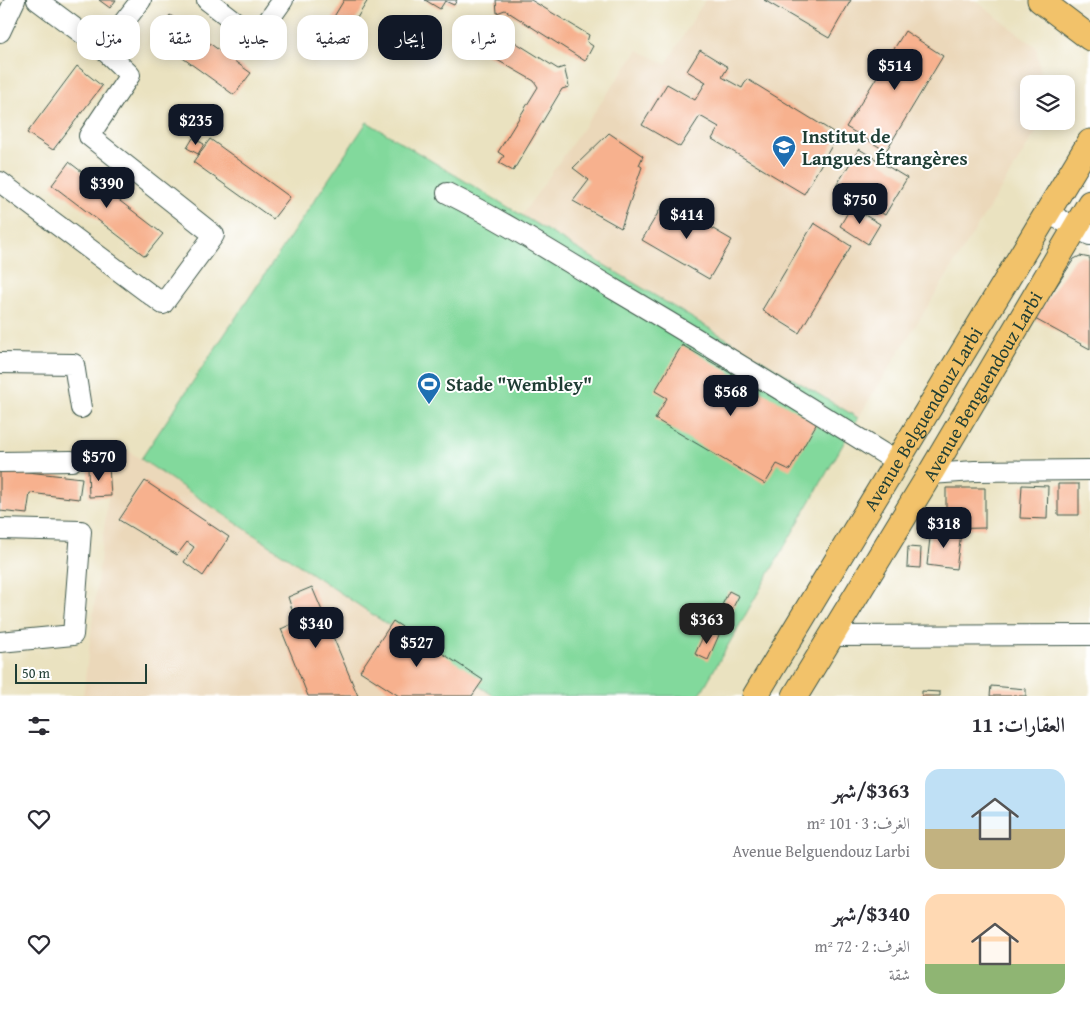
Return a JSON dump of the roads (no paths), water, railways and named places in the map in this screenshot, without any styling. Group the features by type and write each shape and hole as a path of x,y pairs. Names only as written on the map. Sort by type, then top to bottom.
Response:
{"main road":[{"path":"1040,0 1090,38"},
{"name":"Avenue Belguendouz Larbi","path":"755,696 1090,142"},
{"name":"Avenue Benguendouz Larbi","path":"795,696 930,474 1083,232 1090,203"}],"street":[{"path":"0,32 15,0"},
{"path":"37,0 77,30"},
{"path":"129,15 141,0"},
{"path":"207,0 256,38 283,0"},
{"path":"0,182 163,304 214,235 89,136 130,75 114,60"},
{"path":"447,192 480,209 646,308 897,462"},
{"path":"1047,213 1083,232"},
{"path":"0,363 74,364 81,408"},
{"path":"0,462 72,460"},
{"path":"930,474 975,471 1090,470"},
{"path":"0,529 81,531 73,635 0,642"},
{"path":"830,636 1090,636"}],"place":[{"name":"Institut de Langues Étrangères","path":"784,168"},
{"name":"Stade \"Wembley\"","path":"429,405"}]}
